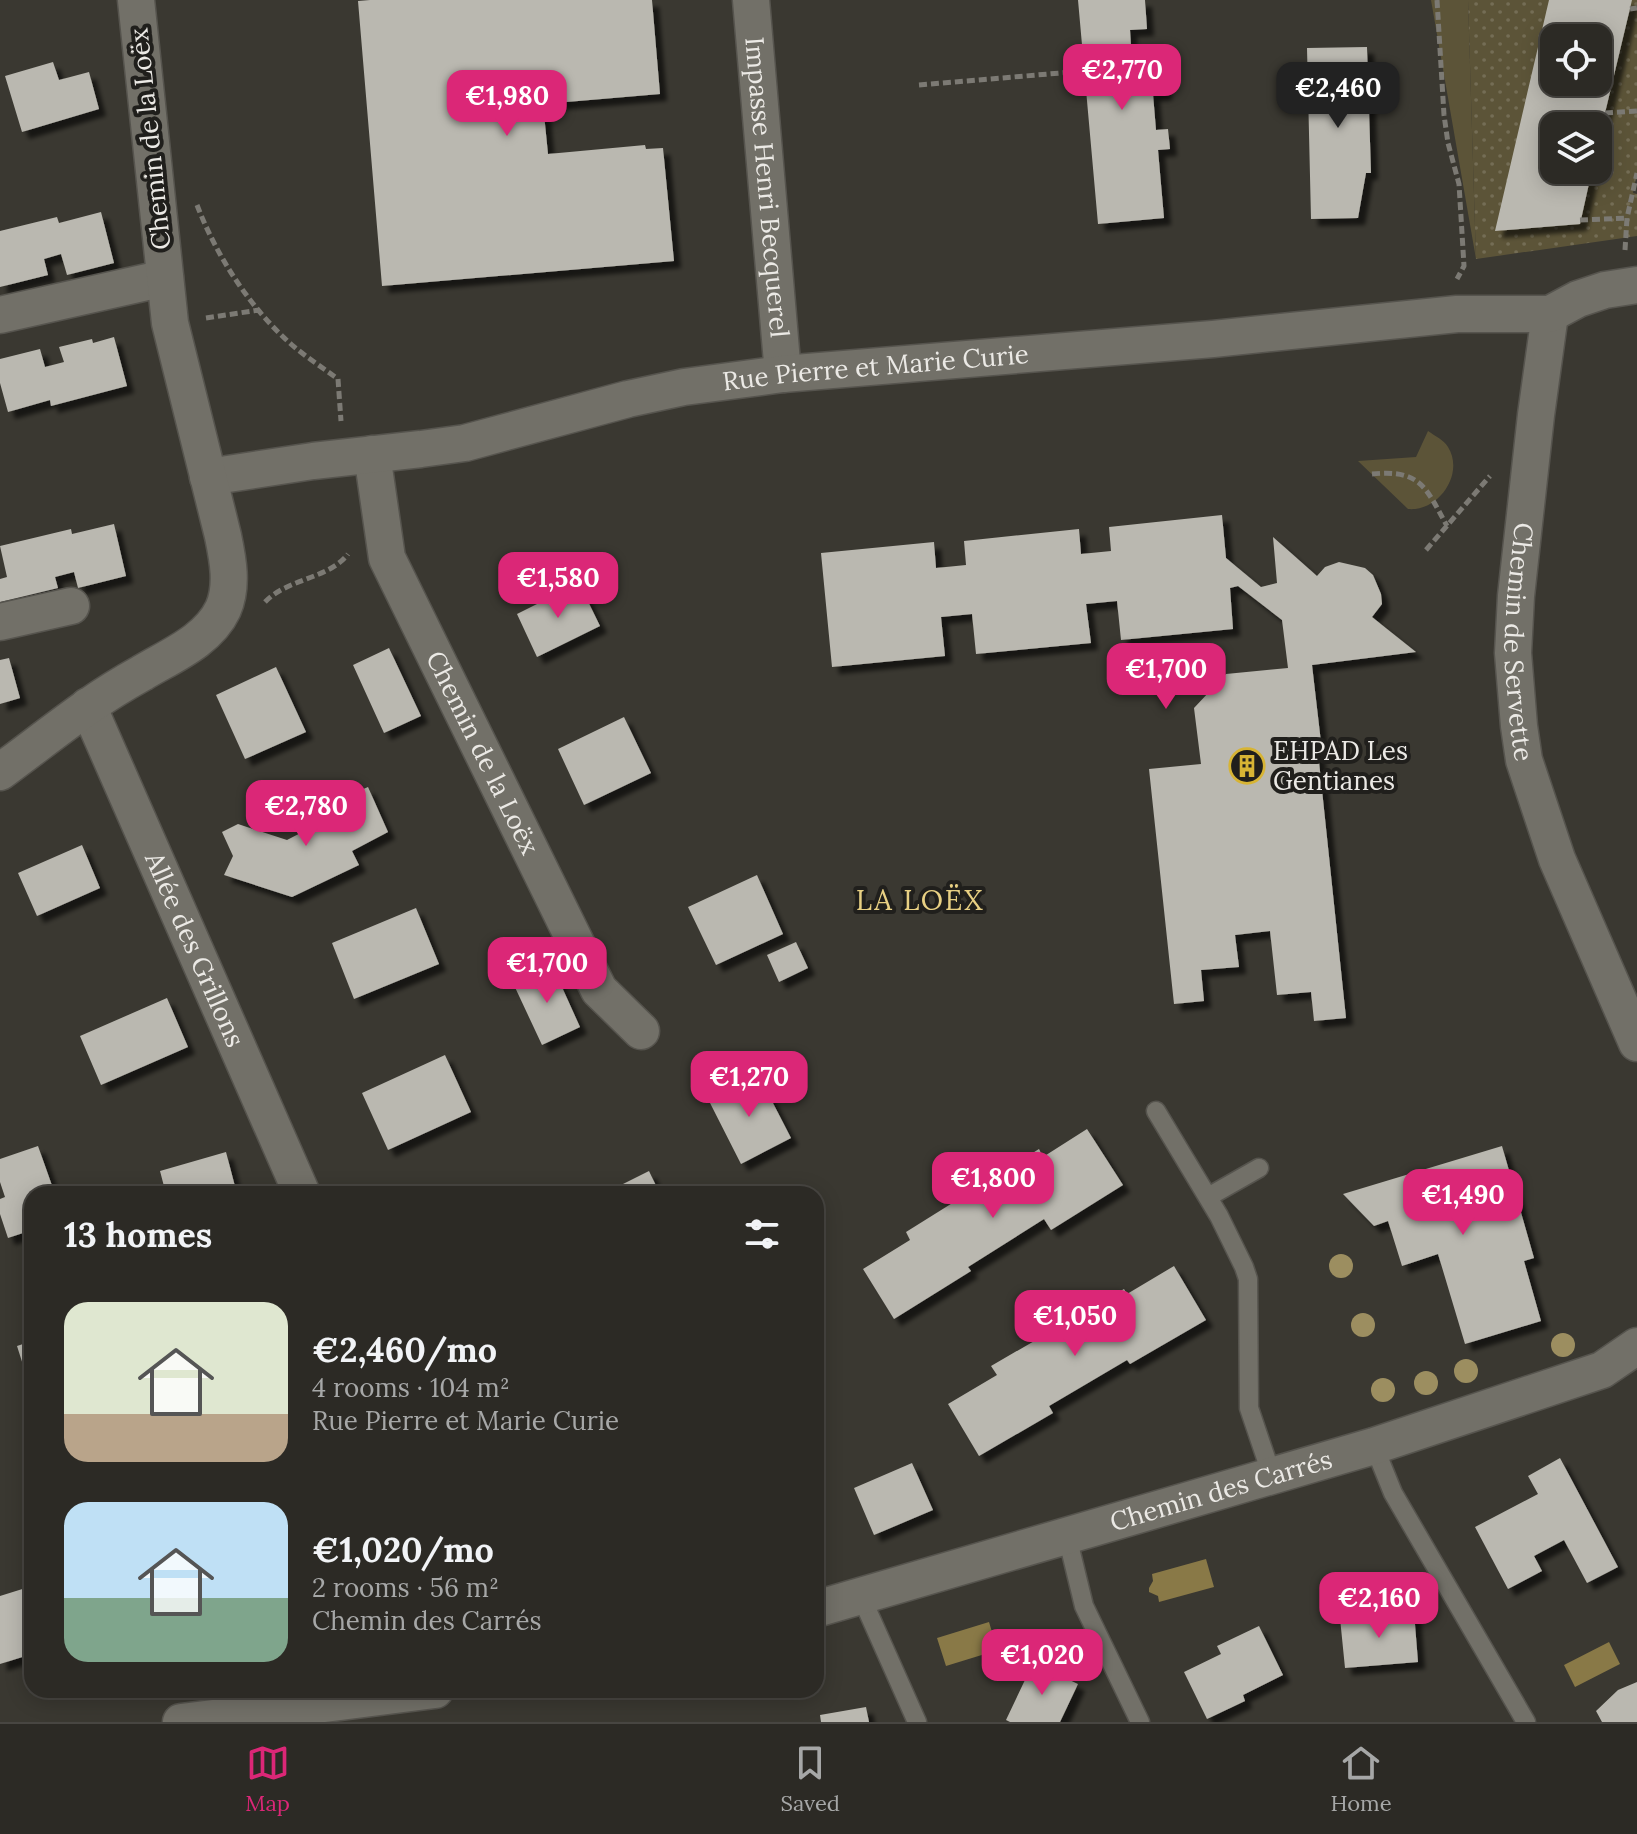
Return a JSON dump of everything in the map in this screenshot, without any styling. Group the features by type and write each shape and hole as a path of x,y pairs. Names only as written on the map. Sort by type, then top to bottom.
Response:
{"street":[{"name":"Chemin de la Loëx","path":"0,772 88,706 191,644 211,628 223,608 229,586 228,563 170,323 136,0"},
{"name":"Impasse Henri Becquerel","path":"751,0 783,374"},
{"path":"1550,314 1578,299 1605,290 1631,270"},
{"name":"Chemin de la Loëx","path":"0,315 165,278"},
{"name":"Rue Pierre et Marie Curie","path":"208,477 465,443 656,392 783,374 1198,341 1457,314 1550,314"},
{"name":"Chemin de Servette","path":"1550,314 1516,596 1513,653 1519,726 1524,760 1557,859 1637,1043"},
{"name":"Chemin de la Loëx","path":"372,454 387,558 599,990 641,1031"},
{"path":"0,622 71,606"},
{"name":"Allée des Grillons","path":"88,706 298,1186"},
{"name":"Chemin des Carrés","path":"824,1606 1374,1446 1602,1370 1637,1346"},
{"path":"181,1722 362,1711 407,1698"}],"lane":[{"path":"1156,1111 1208,1197 1248,1279 1249,1408 1272,1476"},
{"path":"1208,1197 1259,1168"},
{"path":"1374,1446 1393,1493 1526,1722"},
{"path":"1067,1536 1084,1606 1140,1722"},
{"path":"860,1594 917,1722"}],"path":[{"path":"1437,0 1444,115 1459,184 1464,266 1455,282 1457,314"},
{"path":"919,85 1084,71"},
{"path":"1612,113 1637,111"},
{"path":"1631,270 1627,218 1637,173"},
{"path":"193,195 206,229 259,310 292,345 338,379"},
{"path":"1580,220 1627,218"},
{"path":"170,323 259,310"},
{"path":"1426,550 1496,469"},
{"path":"1372,474 1400,474 1414,478 1425,489 1447,526"}],"shaded area":[{"path":"1431,0 1468,0 1476,259"},
{"path":"1468,0 1637,0 1637,173 1633,193 1637,194 1637,236 1476,259"},
{"path":"1428,431 1448,447 1453,468 1451,479 1438,498 1419,508 1408,509 1358,461 1416,457"},
{"path":"1206,1559 1214,1587 1159,1602 1158,1596 1149,1592 1152,1574"},
{"path":"989,1622 999,1655 987,1659 985,1654 946,1666 937,1638"},
{"path":"1609,1642 1620,1664 1575,1687 1564,1665"}],"building":[{"path":"652,0 660,94 543,104 548,154 645,145 646,149 663,148 674,261 382,286 358,1"},
{"path":"1078,0 1145,0 1147,29 1130,30 1132,60 1162,58 1165,93 1153,94 1156,130 1168,129 1170,149 1158,150 1164,218 1098,224"},
{"path":"1549,0 1632,0 1612,84 1612,24 1543,24"},
{"path":"1540,38 1540,96 1609,96 1605,112 1540,112 1540,184 1589,184 1580,224 1495,231"},
{"path":"1367,47 1371,173 1366,173 1358,218 1311,219 1307,48"},
{"path":"53,62 59,80 89,72 99,109 22,132 5,76"},
{"path":"101,212 114,263 67,275 61,254 44,259 48,275 0,287 0,231 57,217 59,223"},
{"path":"114,337 127,386 51,406 50,400 8,412 0,383 0,359 40,349 45,367 64,362 59,347"},
{"name":"EHPAD Les Gentianes","path":"1222,515 1226,558 1261,587 1277,583 1273,537 1317,576 1325,567 1339,562 1365,568 1373,575 1381,594 1382,604 1372,617 1416,652 1312,665 1346,1018 1314,1021 1311,992 1277,995 1270,931 1235,935 1239,967 1201,970 1204,1001 1174,1004 1149,769 1201,764 1194,708 1226,674 1288,668 1282,620 1238,586 1230,588 1233,629 1121,640 1117,601 1086,604 1091,643 976,654 972,614 941,617 945,656 832,667 821,553 934,542 936,568 966,565 964,541 1079,529 1081,554 1111,551 1109,527"},
{"path":"114,524 126,576 78,588 74,572 55,577 58,588 0,602 0,579 7,577 0,546 71,529 72,534"},
{"path":"579,583 600,626 537,657 517,614"},
{"path":"389,648 421,716 384,733 353,665"},
{"path":"9,658 20,698 0,704 0,660"},
{"path":"276,667 306,732 245,759 216,695"},
{"path":"624,717 651,773 584,805 558,749"},
{"path":"368,787 388,832 352,851 359,865 292,897 224,875 233,856 222,832 238,824 287,840 314,826 312,820 328,812 325,806"},
{"path":"82,845 100,888 37,916 18,873"},
{"path":"757,875 783,934 716,965 688,907"},
{"path":"416,908 439,964 354,999 332,943"},
{"path":"796,942 808,968 779,982 767,955"},
{"path":"552,965 580,1027 542,1045 513,983"},
{"path":"167,998 188,1047 101,1085 80,1036"},
{"path":"445,1055 471,1112 388,1150 362,1093"},
{"path":"758,1074 791,1138 741,1164 708,1099"},
{"path":"1087,1129 1123,1185 1051,1230 1044,1219 968,1267 971,1271 894,1319 863,1269 910,1240 906,1232 1039,1149 1043,1157"},
{"path":"38,1146 52,1186 24,1186 24,1233 8,1238 0,1214 0,1199 5,1197 0,1182 0,1159"},
{"path":"1502,1146 1534,1258 1524,1261 1541,1321 1465,1344 1438,1254 1402,1266 1388,1221 1374,1226 1343,1194"},
{"path":"226,1152 235,1186 164,1186 160,1171"},
{"path":"649,1171 656,1186 619,1186"},
{"path":"1174,1266 1206,1320 1130,1364 1127,1360 1049,1406 1053,1413 979,1456 948,1404 997,1375 991,1366 1124,1289 1127,1294"},
{"path":"24,1344 24,1368 17,1346"},
{"path":"1560,1458 1618,1567 1587,1583 1564,1540 1534,1556 1542,1571 1508,1589 1475,1527 1538,1494 1528,1476"},
{"path":"912,1463 933,1510 874,1535 854,1488"},
{"path":"24,1588 24,1656 0,1664 0,1596"},
{"path":"1414,1612 1418,1662 1345,1668 1340,1618"},
{"path":"1259,1626 1283,1675 1243,1695 1245,1701 1207,1719 1184,1672 1221,1654 1217,1646"},
{"path":"1033,1663 1078,1684 1060,1722 1006,1720"},
{"path":"1637,1682 1637,1722 1602,1722 1596,1711 1618,1690"},
{"path":"866,1707 869,1722 821,1722 820,1715"}],"place":[{"name":"EHPAD Les Gentianes","path":"1247,766"}],"district":[{"name":"LA LOËX","path":"920,900"}]}
